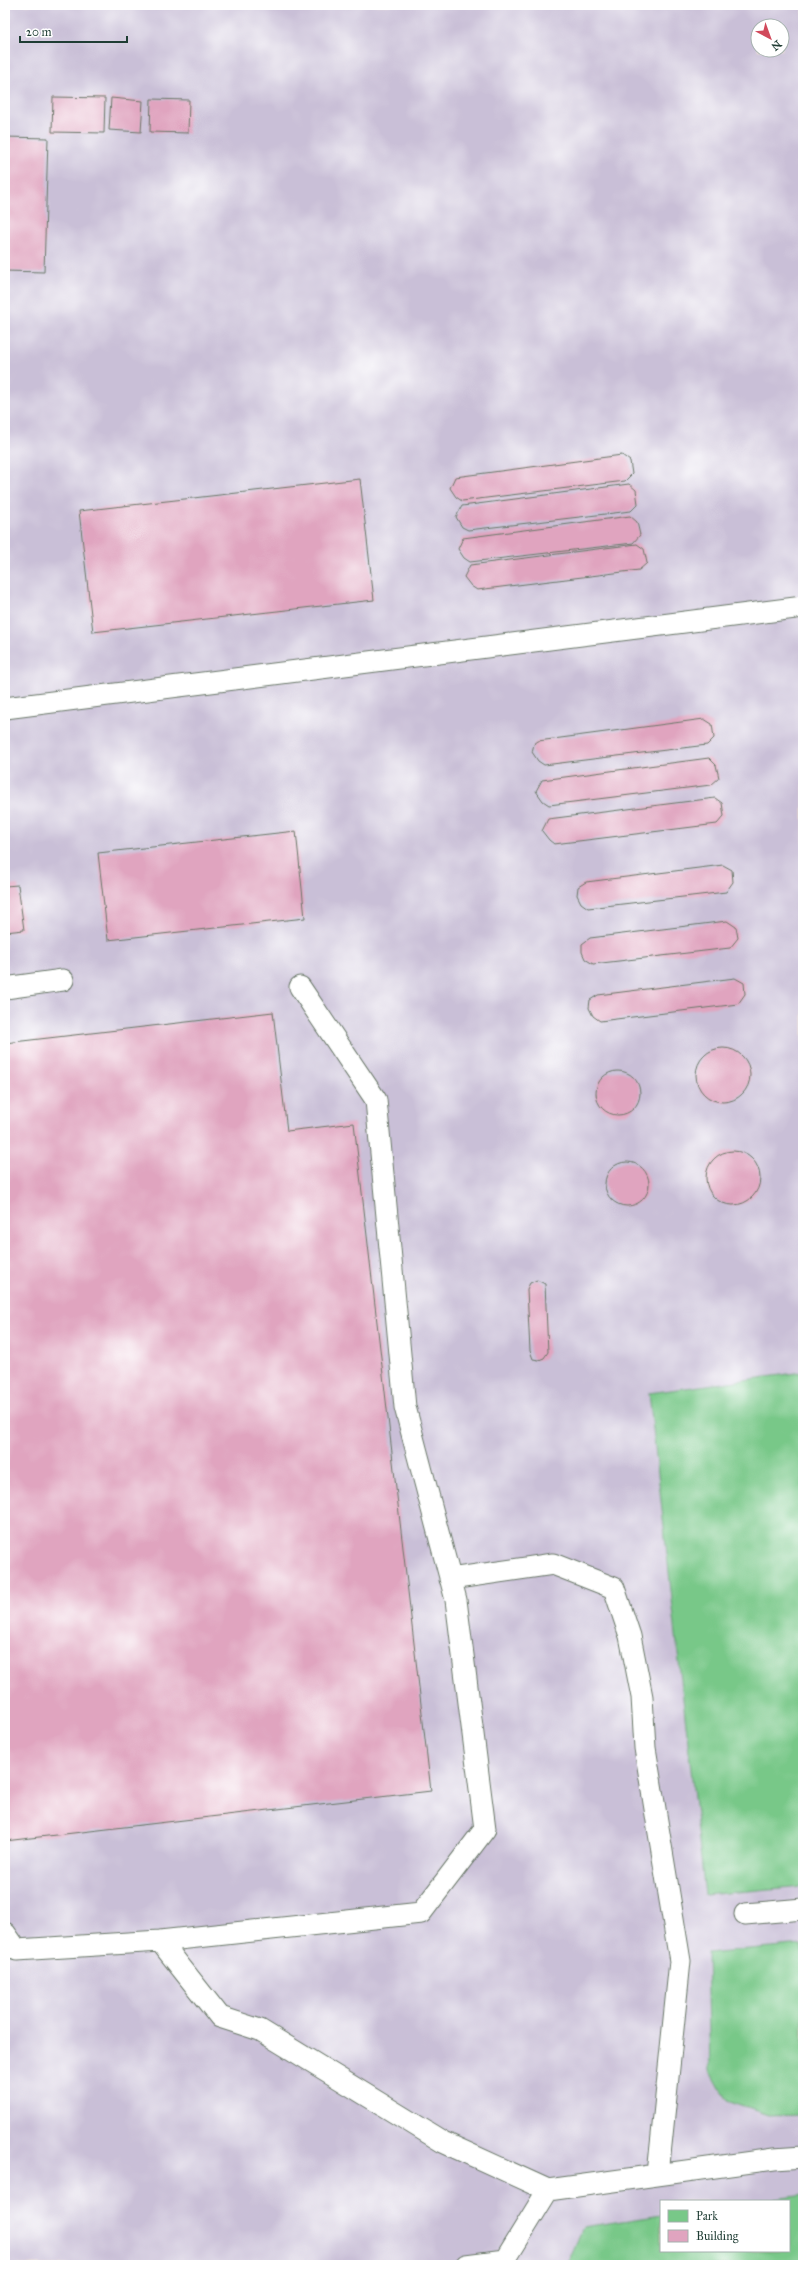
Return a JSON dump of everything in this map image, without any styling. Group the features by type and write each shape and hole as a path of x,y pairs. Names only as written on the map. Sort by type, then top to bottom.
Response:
{"lane":[{"path":"5,708 803,607"},
{"path":"5,988 63,980"},
{"path":"5,1933 17,1950 160,1941 421,1913 485,1829 456,1600 405,1407 376,1100 300,987"},
{"path":"450,1579 553,1564 614,1588 630,1636 642,1698 645,1748 680,1961 658,2174"},
{"path":"745,1914 803,1909"},
{"path":"160,1941 220,2017 260,2030 443,2142 548,2190 658,2174 774,2159 803,2157"},
{"path":"466,2265 505,2260 548,2190"}],"shaded area":[{"path":"5,5 803,5 803,2265 5,2265"}],"green space":[{"path":"803,1372 803,1886 705,1895 649,1393"},
{"path":"803,1944 803,2114 768,2115 727,2101 710,2070 707,1953"},
{"path":"803,2194 803,2265 567,2265 583,2227 660,2215 660,2252 790,2252 790,2200 763,2200"}],"building":[{"path":"53,97 105,98 104,133 52,132"},
{"path":"111,98 143,101 141,132 109,130"},
{"path":"151,99 189,100 188,133 150,132"},
{"path":"5,137 48,138 44,272 5,271"},
{"path":"622,455 630,461 632,474 625,481 462,501 456,497 450,488 455,477"},
{"path":"360,479 374,600 93,632 79,511"},
{"path":"629,484 636,490 638,504 631,511 468,530 462,527 456,517 462,506"},
{"path":"630,516 637,522 640,535 633,543 470,562 464,558 458,549 463,538"},
{"path":"637,544 644,549 647,563 639,570 477,590 471,586 464,577 470,565"},
{"path":"704,719 712,724 714,738 707,745 544,765 538,761 532,752 534,744 538,741"},
{"path":"709,758 716,765 719,778 711,785 549,805 543,801 536,791 542,780"},
{"path":"715,798 722,803 724,816 717,824 554,844 542,831 548,819"},
{"path":"296,831 305,918 108,940 98,853"},
{"path":"723,865 732,870 733,882 726,892 588,908 581,903 577,895 578,887 586,882"},
{"path":"18,885 24,930 5,932 5,886"},
{"path":"727,921 736,927 738,938 730,948 593,964 585,959 582,952 582,944 590,938"},
{"path":"735,978 744,983 745,994 738,1004 600,1021 593,1016 589,1008 590,1000 598,995"},
{"path":"273,1012 287,1131 354,1123 431,1791 5,1841 5,1043"},
{"path":"723,1048 733,1050 742,1056 748,1065 750,1075 748,1085 742,1094 733,1100 723,1102 713,1100 704,1094 698,1085 696,1075 698,1065 704,1056 713,1050"},
{"path":"622,1071 627,1072 634,1077 639,1084 639,1102 634,1109 627,1114 614,1115 609,1114 602,1109 597,1102 596,1089 597,1084 602,1077 609,1072"},
{"path":"733,1151 743,1153 752,1159 758,1168 760,1178 758,1188 752,1197 743,1203 733,1205 723,1203 714,1197 708,1188 706,1178 708,1168 714,1159 723,1153"},
{"path":"623,1162 631,1162 636,1163 643,1168 648,1175 648,1193 643,1200 636,1205 623,1206 615,1203 608,1196 605,1188 605,1180 608,1172 615,1165"},
{"path":"537,1280 545,1284 548,1352 544,1358 539,1360 533,1359 530,1351 527,1289 530,1283"}]}
